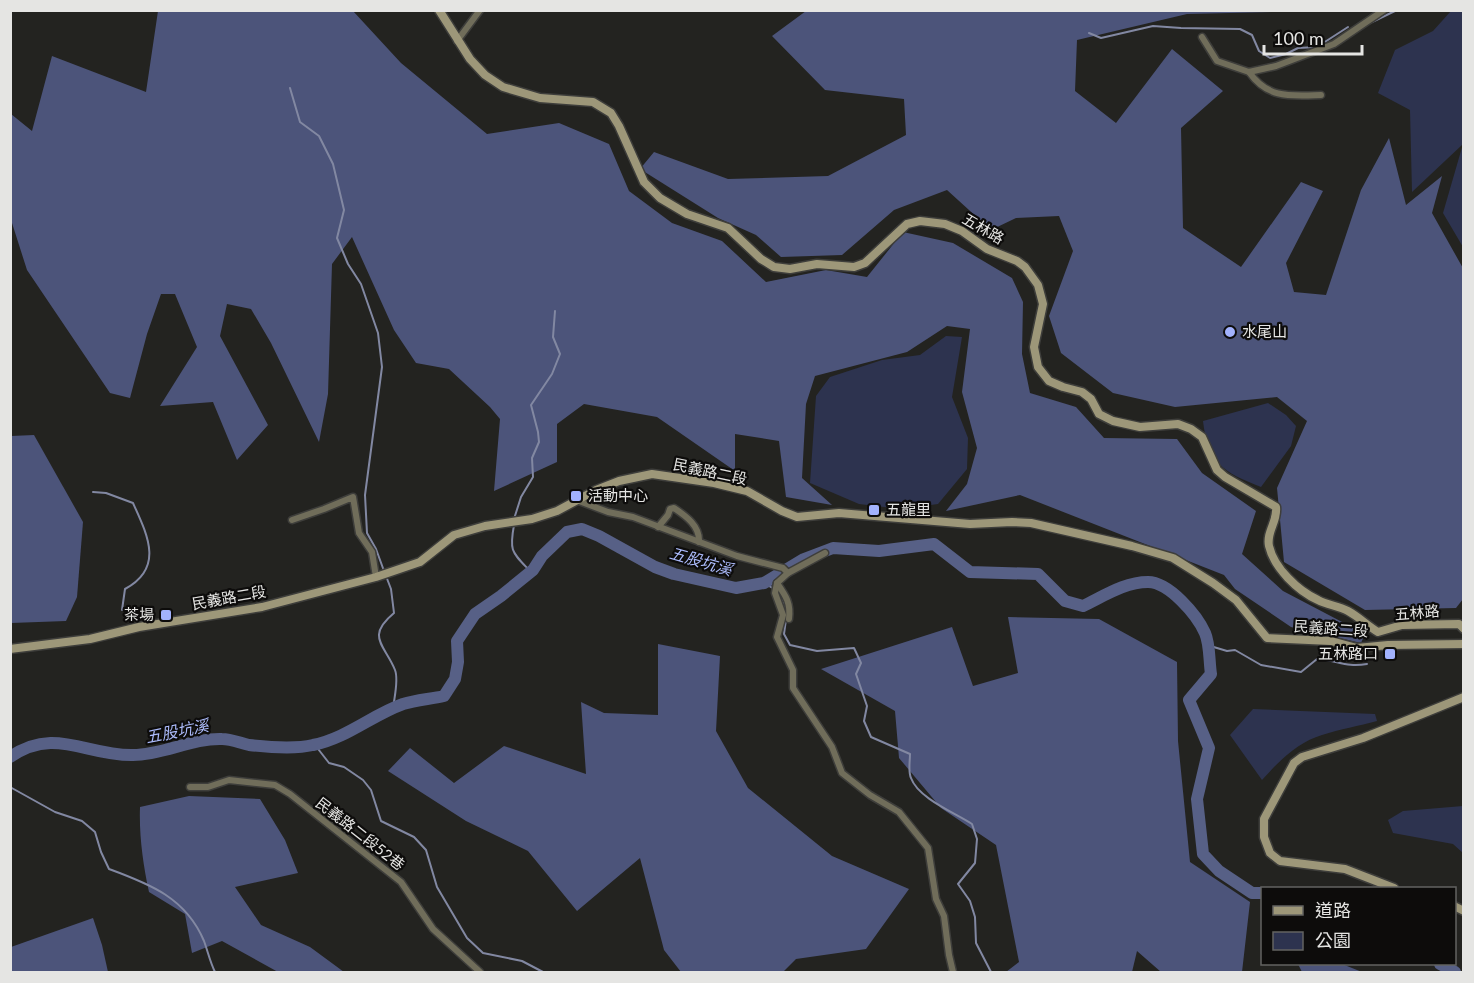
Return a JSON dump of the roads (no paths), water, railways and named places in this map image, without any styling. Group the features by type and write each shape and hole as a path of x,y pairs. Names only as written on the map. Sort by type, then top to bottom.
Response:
{"main road":[{"path":"439,10 457,41"},
{"name":"五林路","path":"457,41 485,75 503,87 540,98 593,102 610,112 645,182 660,198 687,214 728,228 761,259 774,267 790,269 817,264 854,267 865,263 907,224 920,221 945,224 962,231 987,249 1017,261 1025,267 1038,285 1043,304 1034,347 1038,367 1049,381 1082,392 1091,399 1099,414 1113,422 1140,427 1178,424 1202,437 1217,470 1276,507 1277,515 1268,537 1269,548 1283,572 1299,588 1317,600 1348,611 1378,632 1402,625 1459,624 1464,629"},
{"name":"民義路二段","path":"10,649 90,639 139,627 262,607 382,575 420,562 454,535 557,511 596,490 619,481 652,474 714,483 747,492 782,512 796,517 839,513 970,524 1031,523 1132,546 1173,558 1231,596 1267,638 1331,641 1357,648 1388,645 1464,644"},
{"path":"1391,887 1346,869 1280,861 1270,853 1264,837 1264,819 1294,763 1302,757 1363,738 1464,697"}],"street":[{"path":"457,41 480,10"},
{"path":"1202,37 1217,61 1249,72 1276,66 1334,44 1384,10"},
{"path":"1249,72 1257,83 1282,96 1321,95"},
{"path":"292,520 353,497 359,533 372,552 382,575"},
{"path":"579,501 608,512 633,517 737,556 786,571"},
{"path":"658,527 670,509 674,508 696,528 699,533 699,542"},
{"path":"825,553 786,571 777,583 775,593 783,615 777,637 793,670 793,688 832,747 842,773 870,795 899,812 928,848 936,899 944,916 949,955 954,972"},
{"path":"777,583 788,598 789,619"},
{"name":"民義路二段52巷","path":"190,787 208,787 229,780 275,785 290,794 401,882 433,929 480,972"}],"waterway":[{"path":"1368,24 1397,10"},
{"path":"1089,33 1101,38 1153,26 1240,29 1252,35 1259,51 1270,58 1298,48 1317,47 1348,27"},
{"path":"290,88 300,122 319,136 333,164 344,210 337,238 348,264 361,284 378,333 382,367 365,495 367,533 384,571"},
{"path":"514,519 521,497 533,477 532,458 539,442 531,405 552,374 560,354 553,337 555,311"},
{"path":"93,492 106,493 133,503 147,539 149,561 137,581 125,589 122,610"},
{"path":"514,525 512,546 520,560 531,572"},
{"name":"五股坑溪","path":"10,757 26,748 56,743 133,755 211,739 232,740 249,745 306,746 337,737 403,704 444,696 455,679 458,662 457,641 475,614 533,570 542,556 567,532 582,529 655,567 674,574 736,588 764,583 804,559 833,548 879,551 934,544 970,572 1038,574 1065,601 1083,606 1123,587 1139,583 1156,583 1173,593 1196,617 1207,637 1211,674 1189,700 1209,748 1197,799 1203,854 1219,871 1252,893 1261,893"},
{"path":"386,576 391,589 394,613 385,621 379,635 396,674 393,709"},
{"path":"764,583 781,593 787,612 784,634 790,645 817,651 854,648 861,663 856,674 867,706 864,721 871,737 910,754 911,778 921,792 972,824 977,839 975,863 958,884 970,901 975,917 976,943 991,972"},
{"path":"1207,645 1227,651 1235,650 1261,665 1301,672 1317,659 1353,665 1367,664"},
{"path":"315,745 329,763 344,767 363,780 371,790 381,821 414,837 426,850 437,887 467,938 483,953 522,961 543,972"},
{"path":"10,787 55,812 82,821 95,832 109,869 152,887 177,903 196,926 215,972"},
{"name":"五股坑溪","path":"1442,965 1455,972"}],"place":[{"name":"水尾山","path":"1230,332"},
{"name":"活動中心","path":"576,496"},
{"name":"五龍里","path":"874,510"},
{"name":"茶場","path":"166,615"},
{"name":"五林路口","path":"1390,654"}]}
